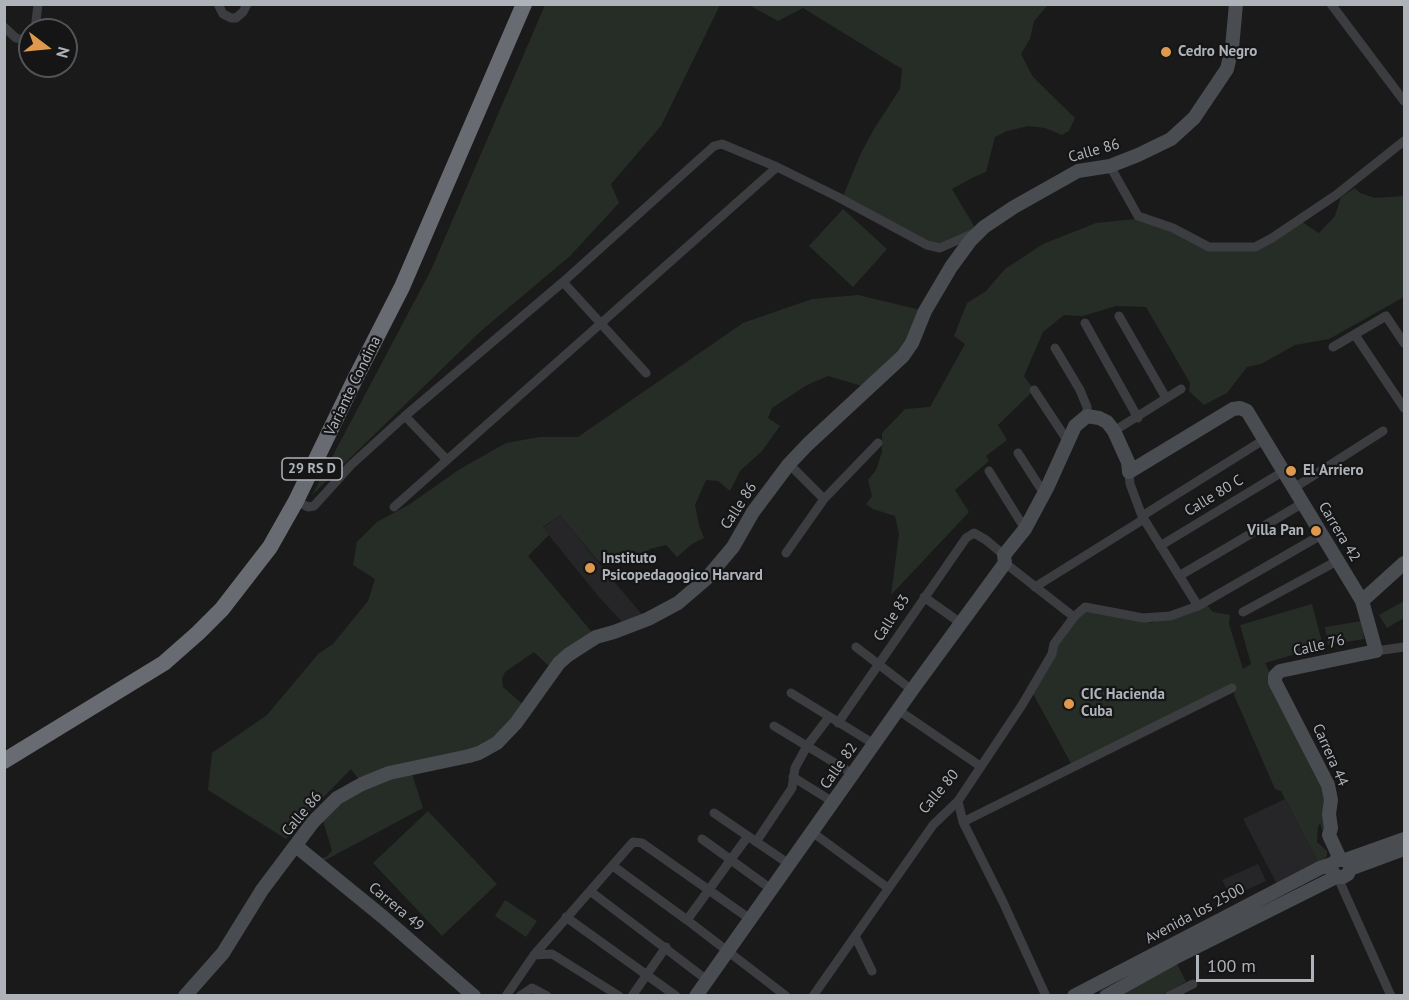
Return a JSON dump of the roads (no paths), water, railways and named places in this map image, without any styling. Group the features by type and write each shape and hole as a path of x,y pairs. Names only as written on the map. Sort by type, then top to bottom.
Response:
{"highway":[{"name":"Variante Condina","path":"4,761 164,663 230,601 270,547 296,501 402,287 524,4"}],"main road":[{"name":"Calle 86","path":"185,996 218,960 262,890 327,807 348,791 389,773 469,756 497,743 516,723 559,663 568,655 596,637 648,619 678,603 706,579 733,547 753,512 789,464 903,356 912,342 925,311 951,267 970,241 1014,207 1073,174 1110,166 1138,155 1171,139 1194,118 1227,69 1232,48 1236,4"},
{"name":"Carrera 42","path":"1129,472 1233,409 1240,408 1246,411 1362,601 1374,651"},
{"path":"1087,416 1107,422 1128,462 1129,472"},
{"name":"Calle 82","path":"696,996 912,690 962,624 1025,529 1070,441 1075,426 1087,416"},
{"path":"1070,441 1083,425 1097,425 1106,435 1121,466 1129,472"},
{"path":"1362,601 1404,563"},
{"name":"Calle 76","path":"1275,676 1280,671 1374,651"},
{"name":"Carrera 44","path":"1275,676 1275,682 1328,785 1331,800 1329,835 1339,865"},
{"name":"Avenida los 2500","path":"1112,994 1339,865 1404,839"},
{"name":"Carrera 49","path":"296,846 474,996"},
{"name":"Avenida los 2500","path":"1074,996 1320,868 1404,849"}],"street":[{"path":"218,4 223,14 236,18 247,4"},
{"path":"1331,4 1404,101"},
{"path":"4,27 18,39"},
{"path":"1110,166 1138,216 1173,228 1209,247 1255,247 1336,195 1404,141"},
{"path":"296,501 308,507 314,506 351,465 405,416 562,282 714,146 722,144 777,167 927,245 940,248 984,228"},
{"path":"394,507 777,167"},
{"path":"562,282 646,373"},
{"path":"1119,316 1166,398"},
{"path":"1333,347 1386,316 1404,343"},
{"path":"1085,323 1138,418"},
{"path":"1355,335 1404,404"},
{"path":"1055,348 1080,390 1087,407 1087,416"},
{"path":"1114,432 1181,389"},
{"path":"1034,390 1070,441"},
{"path":"405,416 447,460"},
{"path":"1294,488 1383,431"},
{"path":"1035,587 1265,439"},
{"path":"786,553 824,499 878,443"},
{"path":"1018,453 1043,492"},
{"path":"789,464 824,499"},
{"path":"989,471 1025,529"},
{"name":"Calle 80 C","path":"1160,546 1284,471"},
{"path":"1129,472 1130,484 1143,518 1198,606 1321,534"},
{"path":"1179,576 1303,503"},
{"name":"Calle 83","path":"838,723 966,538 974,533 986,540 1004,559"},
{"path":"1004,559 1074,617"},
{"path":"1243,612 1337,561"},
{"path":"924,597 962,624"},
{"name":"Calle 80","path":"813,996 933,825 958,801 1022,705 1052,654 1054,644 1074,617 1085,607 1127,616 1157,619 1198,606"},
{"name":"Calle 76","path":"1374,651 1404,646"},
{"path":"856,647 912,690"},
{"path":"963,822 1232,688"},
{"path":"791,693 874,744"},
{"path":"898,710 980,766"},
{"path":"687,920 731,860 752,839 792,788 795,768 807,746 829,717"},
{"path":"774,726 853,774"},
{"path":"793,777 833,802"},
{"path":"958,801 963,822 1046,996"},
{"path":"714,813 789,864"},
{"path":"812,832 888,888"},
{"path":"702,839 771,889"},
{"path":"506,996 534,955 633,842 642,843 750,919"},
{"name":"Carrera 44","path":"1339,865 1391,996"},
{"path":"613,866 728,950 786,996"},
{"path":"590,891 707,980"},
{"path":"566,917 676,996"},
{"path":"855,936 872,971"},
{"path":"632,996 666,947"},
{"path":"534,955 552,954 619,996"},
{"path":"1169,996 1193,984"},
{"path":"519,996 532,988 547,996"}],"place":[{"name":"Cedro Negro","path":"1166,52"},
{"name":"El Arriero","path":"1291,471"},
{"name":"Villa Pan","path":"1316,531"},
{"name":"Instituto Psicopedagogico Harvard","path":"590,568"},
{"name":"CIC Hacienda Cuba","path":"1069,704"}]}
